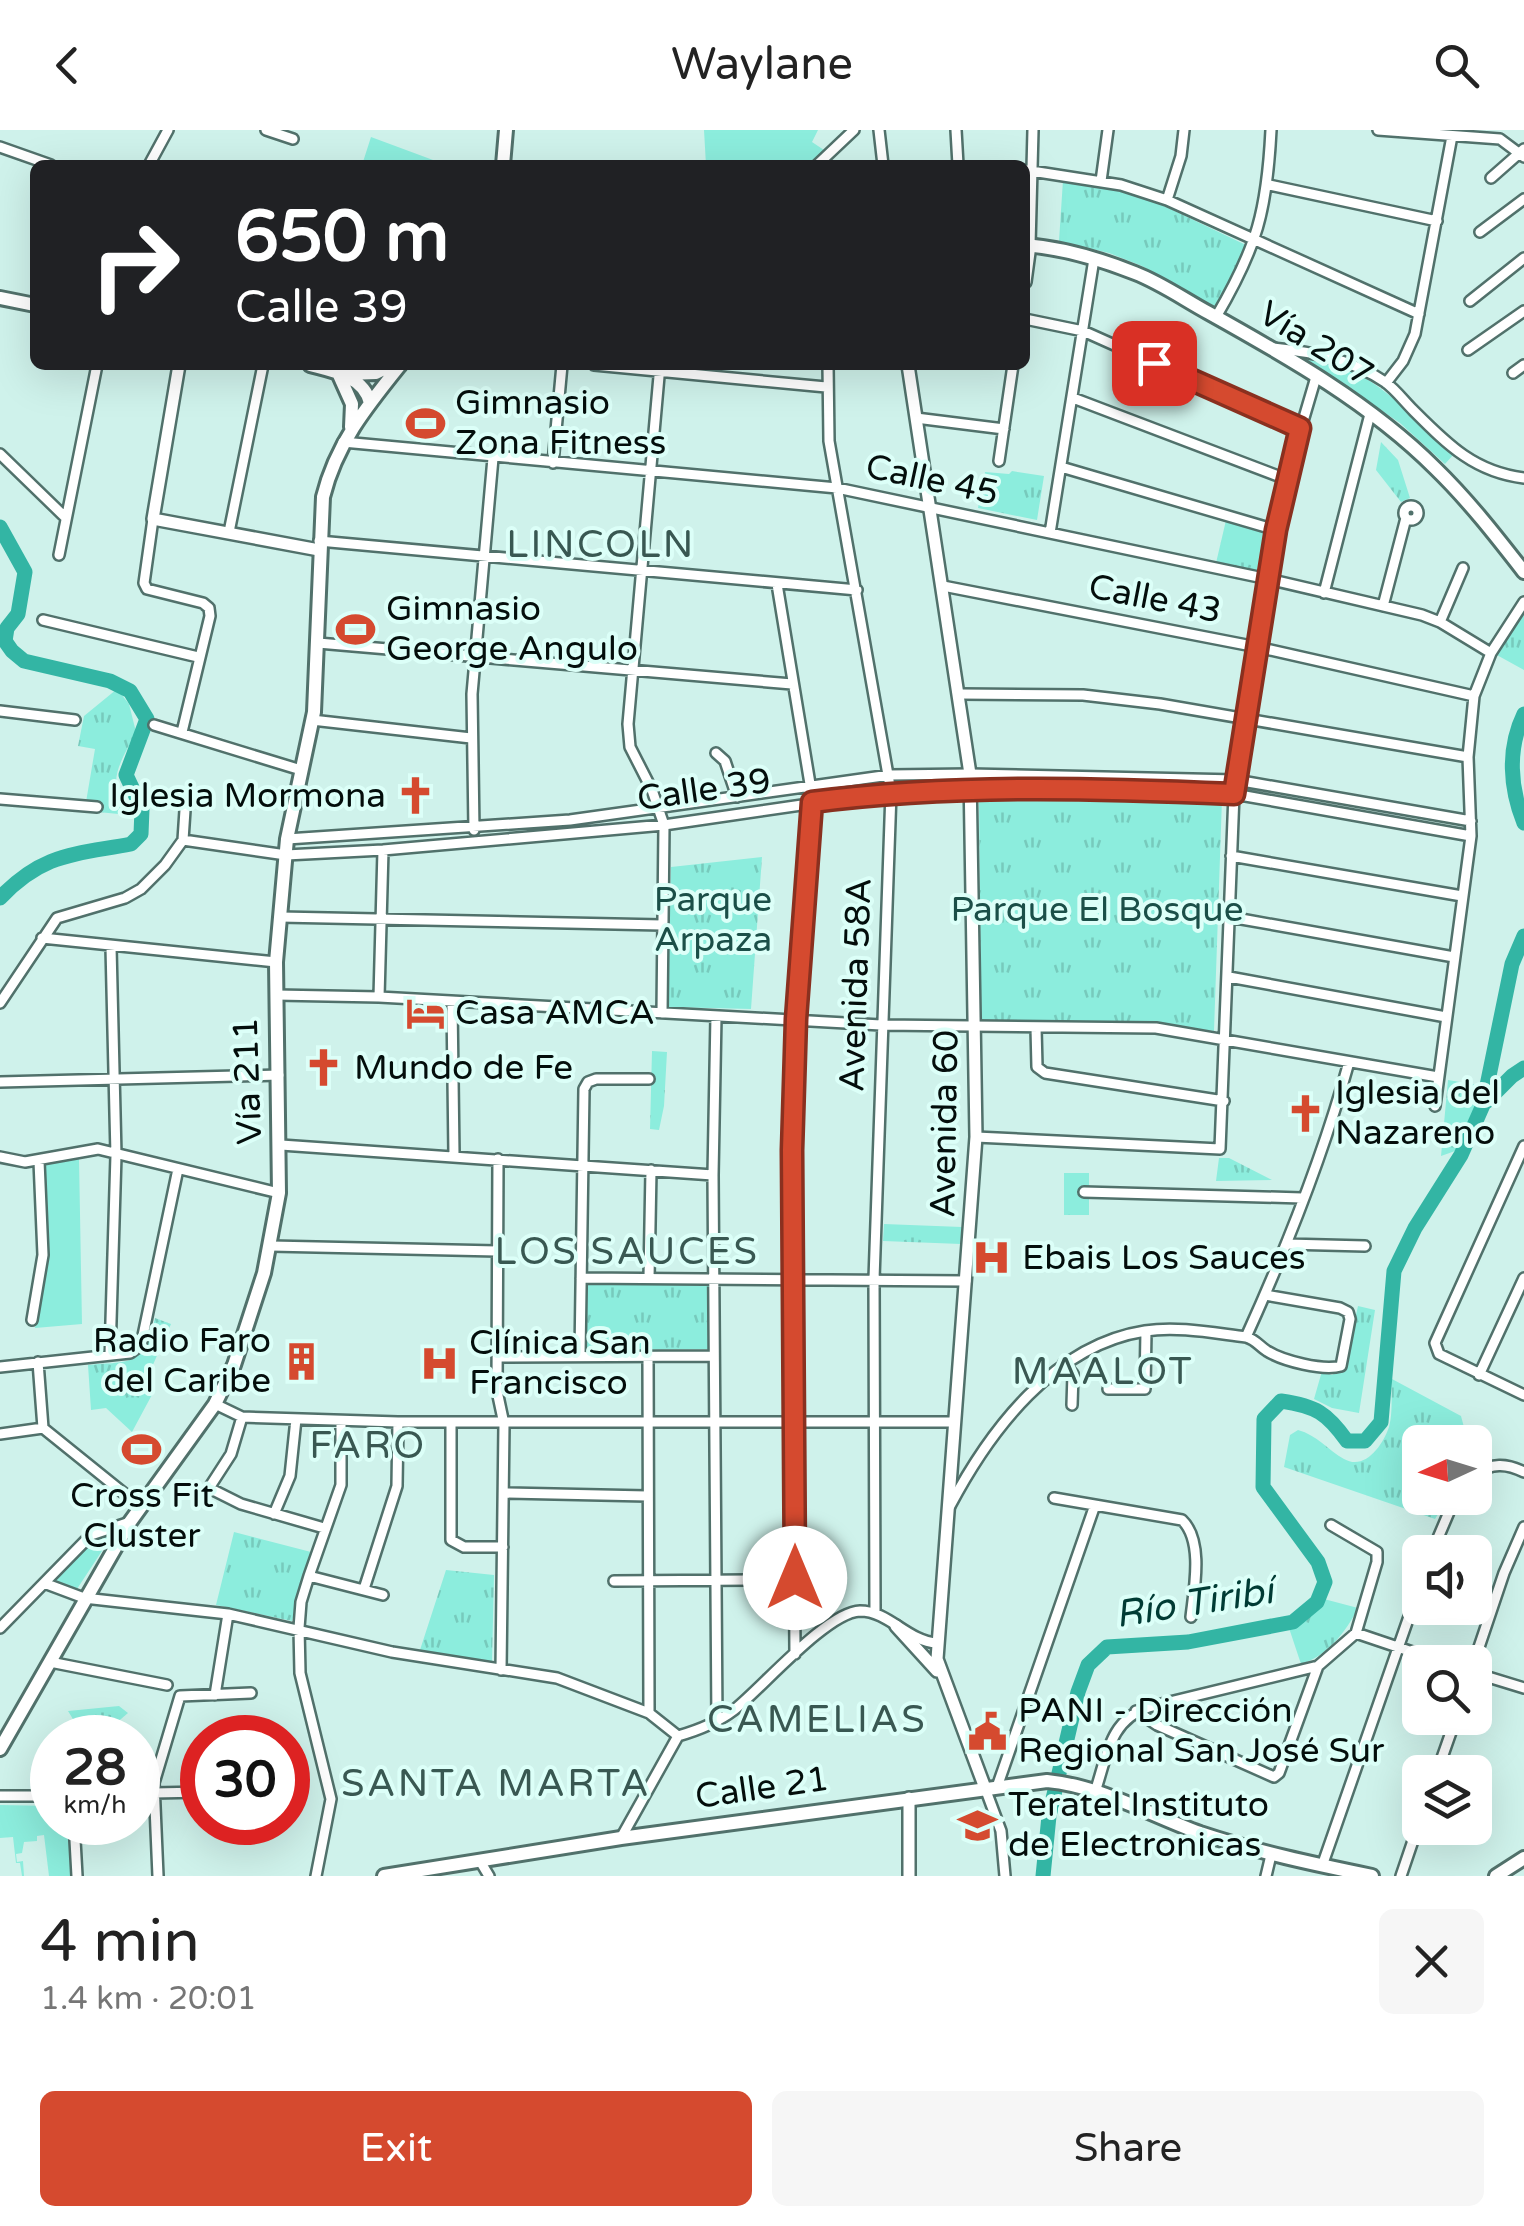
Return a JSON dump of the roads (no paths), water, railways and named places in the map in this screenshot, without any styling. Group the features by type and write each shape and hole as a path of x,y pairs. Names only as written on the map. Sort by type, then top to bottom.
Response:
{"main road":[{"path":"503,160 506,130"},
{"name":"Vía 207","path":"1030,245 1065,250 1140,274 1316,377 1396,432 1446,478 1524,572"},
{"path":"0,298 30,305"},
{"path":"328,370 364,388 370,403"},
{"path":"338,373 381,370"},
{"name":"Vía 211","path":"0,1750 130,1522 214,1404 234,1365 254,1308 271,1246 280,1192 276,962 287,838 312,720 323,497 347,436 396,370"},
{"path":"338,373 352,404 347,436"},
{"name":"Calle 21","path":"384,1876 622,1838 1030,1782 1080,1786 1271,1855 1372,1876"},
{"path":"1496,1876 1524,1858"}],"street":[{"path":"152,160 168,130"},
{"path":"266,130 292,138"},
{"path":"822,160 854,130"},
{"path":"879,130 882,160"},
{"path":"956,130 958,160"},
{"path":"1029,160 1033,130"},
{"path":"1102,181 1108,130"},
{"path":"1166,200 1184,130"},
{"path":"1216,316 1256,242 1268,185 1271,130"},
{"path":"1378,130 1500,139 1522,153"},
{"path":"1386,383 1404,362 1419,314 1452,136"},
{"path":"1492,178 1522,153 1524,140"},
{"path":"0,146 38,160"},
{"path":"1030,170 1102,181 1166,200 1419,314"},
{"path":"1268,185 1437,221"},
{"path":"1480,232 1524,200"},
{"path":"1470,300 1524,258"},
{"path":"1050,533 1094,259"},
{"path":"1468,350 1524,311"},
{"path":"1030,320 1083,331 1300,428"},
{"path":"1270,348 1310,351 1341,360 1386,383 1464,456 1485,470 1524,478"},
{"path":"1513,373 1524,365"},
{"path":"59,556 96,370"},
{"path":"178,370 144,583 146,589 203,603 209,608 182,732"},
{"path":"229,532 262,370"},
{"path":"553,463 562,370"},
{"path":"660,370 628,724 630,748 664,825 662,1013"},
{"path":"678,370 826,386"},
{"name":"Avenida 58A","path":"828,370 828,441 892,792 874,1279 875,1612"},
{"name":"Avenida 60","path":"909,370 970,781 976,1136 936,1642 941,1678 991,1787 1001,1831 1005,1876"},
{"path":"998,460 1012,370"},
{"path":"976,1136 1220,1149 1234,794 1286,478 1316,377"},
{"path":"1073,398 1286,478"},
{"path":"1324,593 1370,414"},
{"path":"916,418 1004,429"},
{"name":"Calle 45","path":"347,436 493,458 837,488 1383,606 1440,622 1491,653"},
{"path":"0,454 66,518"},
{"path":"475,843 471,738 474,654 493,458"},
{"path":"1060,467 1276,530"},
{"path":"1383,606 1406,518"},
{"path":"153,519 319,546 484,555 856,590"},
{"path":"1440,622 1463,568"},
{"path":"777,584 812,802 796,1019 795,1654"},
{"name":"Calle 43","path":"943,586 1257,647 1474,696"},
{"path":"1435,1106 1471,836 1468,757 1474,696 1491,653 1524,602"},
{"path":"42,620 198,657"},
{"path":"318,643 792,684"},
{"path":"960,694 1083,695 1160,704 1468,757"},
{"path":"0,710 75,720"},
{"path":"312,720 471,738"},
{"path":"154,725 301,770"},
{"path":"716,753 725,761 737,796"},
{"name":"Calle 39","path":"287,838 474,828 659,809 890,776 1234,794 1471,836"},
{"name":"Calle 39","path":"183,840 286,855 383,850 664,825 970,781 1236,780 1471,820"},
{"path":"0,1003 57,918 110,904 141,889 165,865 183,840 186,795"},
{"path":"0,799 96,807"},
{"path":"379,997 383,850"},
{"path":"1231,856 1462,896"},
{"path":"1230,916 1454,957"},
{"path":"280,917 662,925"},
{"path":"42,938 276,962"},
{"path":"110,1354 116,1154 111,947"},
{"path":"1228,977 1446,1017"},
{"path":"276,995 379,997 881,1025 1156,1028 1438,1077"},
{"path":"452,1003 454,1155"},
{"path":"716,1016 713,1174 717,1722"},
{"path":"1036,1028 1037,1067 1055,1076 1224,1101"},
{"path":"1246,1337 1286,1244 1336,1109 1348,1062"},
{"path":"0,1082 279,1075"},
{"path":"580,1355 584,1089 588,1082 649,1080"},
{"path":"281,1145 713,1174"},
{"path":"1524,1146 1436,1343 1439,1354 1524,1395"},
{"path":"0,1157 40,1161 98,1149 280,1192"},
{"path":"498,1159 497,1391 504,1424 502,1670"},
{"path":"32,1320 43,1254 40,1161"},
{"path":"0,1367 130,1353 141,1345 178,1169"},
{"path":"649,1278 651,1170"},
{"path":"1084,1192 1302,1198"},
{"path":"1286,1244 1365,1246"},
{"path":"271,1246 497,1251"},
{"path":"580,1278 966,1281"},
{"path":"1480,1376 1524,1278"},
{"path":"946,1515 993,1440 1037,1387 1064,1363 1088,1350 1146,1331 1180,1330 1246,1337 1271,1354 1329,1368 1341,1366 1348,1312 1265,1295"},
{"path":"1108,1388 1146,1389 1146,1331"},
{"path":"648,1356 649,1713"},
{"path":"498,1357 714,1356"},
{"path":"38,1362 44,1428 141,1507"},
{"path":"1064,1363 1074,1374 1072,1406"},
{"path":"214,1404 242,1417 398,1422 954,1422"},
{"path":"242,1417 231,1454 209,1488 240,1504 324,1528"},
{"path":"274,1514 290,1476 296,1419"},
{"path":"316,1876 331,1798 300,1673 299,1628 301,1602 341,1484 342,1420"},
{"path":"364,1589 397,1486 398,1422"},
{"path":"450,1423 451,1540 464,1547 503,1547"},
{"path":"0,1434 44,1428"},
{"path":"1492,1467 1505,1465 1524,1472"},
{"path":"504,1493 648,1496"},
{"path":"1054,1498 1188,1524 1194,1553 1191,1617"},
{"path":"991,1787 1095,1504"},
{"path":"2,1623 91,1535 130,1522"},
{"path":"1095,1792 1120,1722 1136,1711 1318,1666 1356,1633 1377,1552 1332,1526"},
{"path":"1480,1645 1504,1572 1524,1528"},
{"path":"309,1576 383,1595"},
{"path":"614,1581 750,1580"},
{"path":"44,1583 84,1598 228,1614 392,1652 557,1678 649,1713 678,1736"},
{"path":"622,1838 678,1736 717,1722 844,1614 875,1612 917,1638 936,1642"},
{"path":"216,1695 228,1614"},
{"path":"1322,1866 1406,1625"},
{"path":"896,1626 941,1678"},
{"path":"1356,1633 1402,1649"},
{"path":"50,1662 168,1685"},
{"path":"1136,1711 1157,1725 1274,1777 1279,1774 1318,1666"},
{"path":"1492,1678 1524,1688"},
{"path":"160,1759 180,1696 251,1692"},
{"path":"0,1796 30,1796"},
{"path":"909,1798 909,1876"},
{"path":"76,1845 78,1876"},
{"path":"157,1845 158,1876"},
{"path":"1401,1876 1412,1845"},
{"path":"1266,1876 1271,1855"},
{"path":"480,1861 489,1876"}],"waterway":[{"path":"0,527 25,572 18,614 7,628 5,641 12,651 24,661 110,681 130,691 147,719 126,775 142,809 141,834 131,844 45,864 0,898"},
{"name":"Río Tiribí","path":"1524,714 1512,768 1524,823"},
{"name":"Río Tiribí","path":"1043,1876 1049,1816 1088,1665 1107,1647 1188,1642 1293,1622 1317,1602 1325,1582 1318,1562 1263,1487 1264,1419 1281,1401 1303,1405 1327,1417 1347,1441 1365,1441 1381,1422 1394,1271 1415,1228 1461,1155 1483,1105 1512,964 1524,936"},
{"path":"1486,1102 1524,1068"}],"place":[{"name":"Gimnasio Zona Fitness","path":"425,423"},
{"name":"Gimnasio George Angulo","path":"356,629"},
{"name":"Iglesia Mormona","path":"416,796"},
{"name":"Casa AMCA","path":"425,1013"},
{"name":"Mundo de Fe","path":"324,1068"},
{"name":"Iglesia del Nazareno","path":"1305,1113"},
{"name":"Ebais Los Sauces","path":"992,1258"},
{"name":"Radio Faro del Caribe","path":"301,1361"},
{"name":"Clínica San Francisco","path":"439,1363"},
{"name":"Cross Fit Cluster","path":"142,1449"},
{"name":"PANI - Dirección Regional San José Sur","path":"988,1731"},
{"name":"Teratel Instituto de Electronicas","path":"978,1825"}],"district":[{"name":"LINCOLN","path":"601,545"},
{"name":"LOS SAUCES","path":"627,1252"},
{"name":"MAALOT","path":"1103,1372"},
{"name":"FARO","path":"368,1446"},
{"name":"CAMELIAS","path":"817,1720"},
{"name":"SANTA MARTA","path":"496,1784"}],"park label":[{"name":"Parque El Bosque","path":"1097,910"},
{"name":"Parque Arpaza","path":"713,920"}]}
